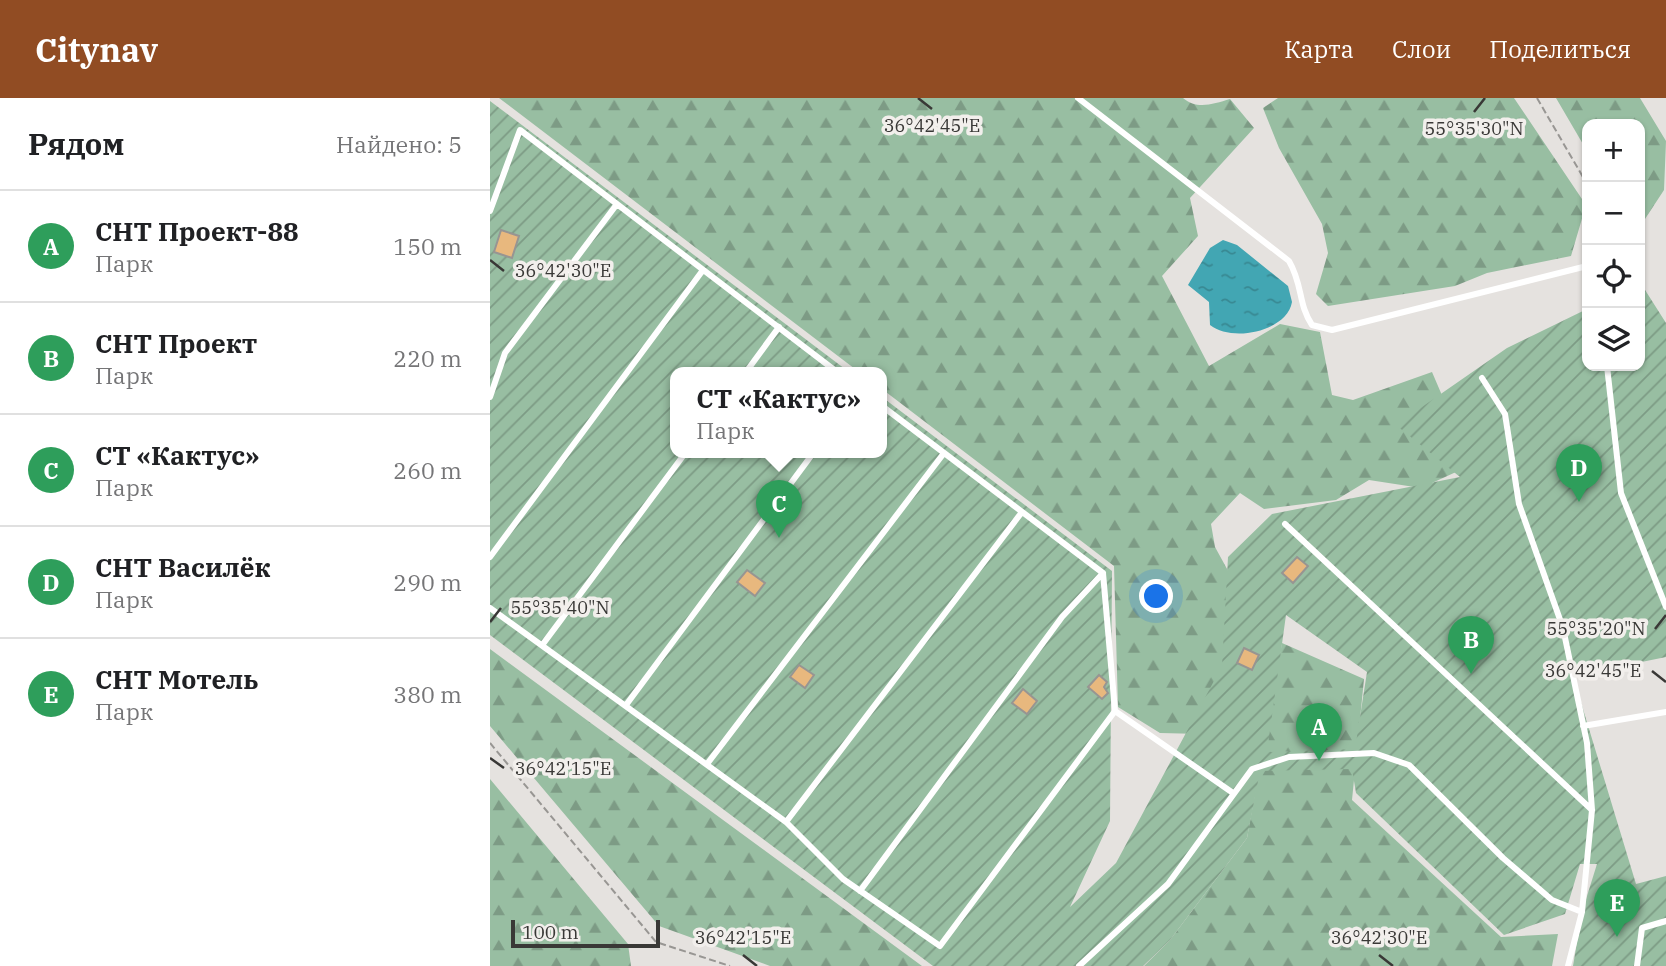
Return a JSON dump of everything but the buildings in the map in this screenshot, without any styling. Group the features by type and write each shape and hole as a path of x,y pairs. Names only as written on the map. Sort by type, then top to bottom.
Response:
{"lane":[{"path":"1078,98 1289,261 1300,279 1304,314 1312,325 1332,330 1582,267"},
{"path":"490,211 520,130 831,367"},
{"path":"490,397 505,353 617,204"},
{"path":"490,556 703,270"},
{"path":"750,367 779,327"},
{"path":"1608,371 1621,493 1666,607"},
{"path":"1482,378 1505,414 1519,504 1563,628 1583,726 1592,810 1582,912 1568,966"},
{"path":"490,608 786,822 843,878 940,946 1115,711 1104,573 887,410"},
{"path":"707,764 944,453"},
{"path":"543,644 682,458"},
{"path":"625,705 810,458"},
{"path":"786,822 1022,512"},
{"path":"1285,524 1592,810"},
{"path":"860,891 1062,617 1104,573"},
{"path":"1115,711 1233,793"},
{"path":"1583,726 1666,712"},
{"path":"1079,966 1168,884 1252,769 1289,757 1374,753 1409,765 1503,858 1552,900 1582,912"},
{"path":"1637,966 1642,928 1666,921"}],"path":[{"path":"1537,98 1586,182"},
{"path":"490,743 656,942 730,966"}],"green space":[{"path":"499,98 1183,98 1200,105 1230,99 1254,128 1190,198 1198,236 1162,276 1209,366 1280,324 1320,332 1332,395 1353,400 1432,372 1441,393 1456,472 1421,488 1369,480 1336,500 1264,509 1240,493 1211,524 1215,547 1243,598 1232,674 1201,734 1160,733 1118,707 1114,566 887,393 887,367 852,367"},
{"path":"1278,98 1514,98 1582,199 1582,219 1571,256 1487,273 1455,286 1328,306 1316,294 1328,253 1322,224 1279,148 1263,108"},
{"path":"1556,98 1640,98 1666,141 1664,190 1645,219 1645,119 1582,119 1582,142"},
{"path":"490,101 842,367 670,367 670,458 887,458 887,401 1112,571 1110,821 1070,907 1116,863 1222,666 1228,557 1272,514 1460,477 1396,425 1507,348 1582,311 1582,371 1645,371 1645,290 1666,323 1666,657 1573,676 1636,884 1666,876 1666,966 1573,966 1582,912 1597,864 1580,864 1565,914 1504,935 1356,793 1352,769 1260,771 1247,838 1170,940 1143,966 933,966 490,635","holes":["1286,615 1367,672 1355,749 1267,752"]},
{"path":"1282,643 1364,679 1352,800 1501,937 1558,934 1552,966 1144,966 1170,940 1247,838"},
{"path":"490,649 922,966 770,966 659,926 490,726"},
{"path":"490,779 628,944 631,966 490,966"}],"water":[{"path":"1223,240 1237,245 1288,286 1292,302 1288,312 1270,327 1232,333 1210,325 1209,302 1188,285 1210,248"}],"place":[{"name":"СНТ Василёк","path":"1579,502"},
{"name":"СТ «Кактус»","path":"779,538"},
{"name":"СНТ Проект","path":"1471,674"},
{"name":"СНТ Проект-88","path":"1319,761"},
{"name":"СНТ Мотель","path":"1617,937"}]}
